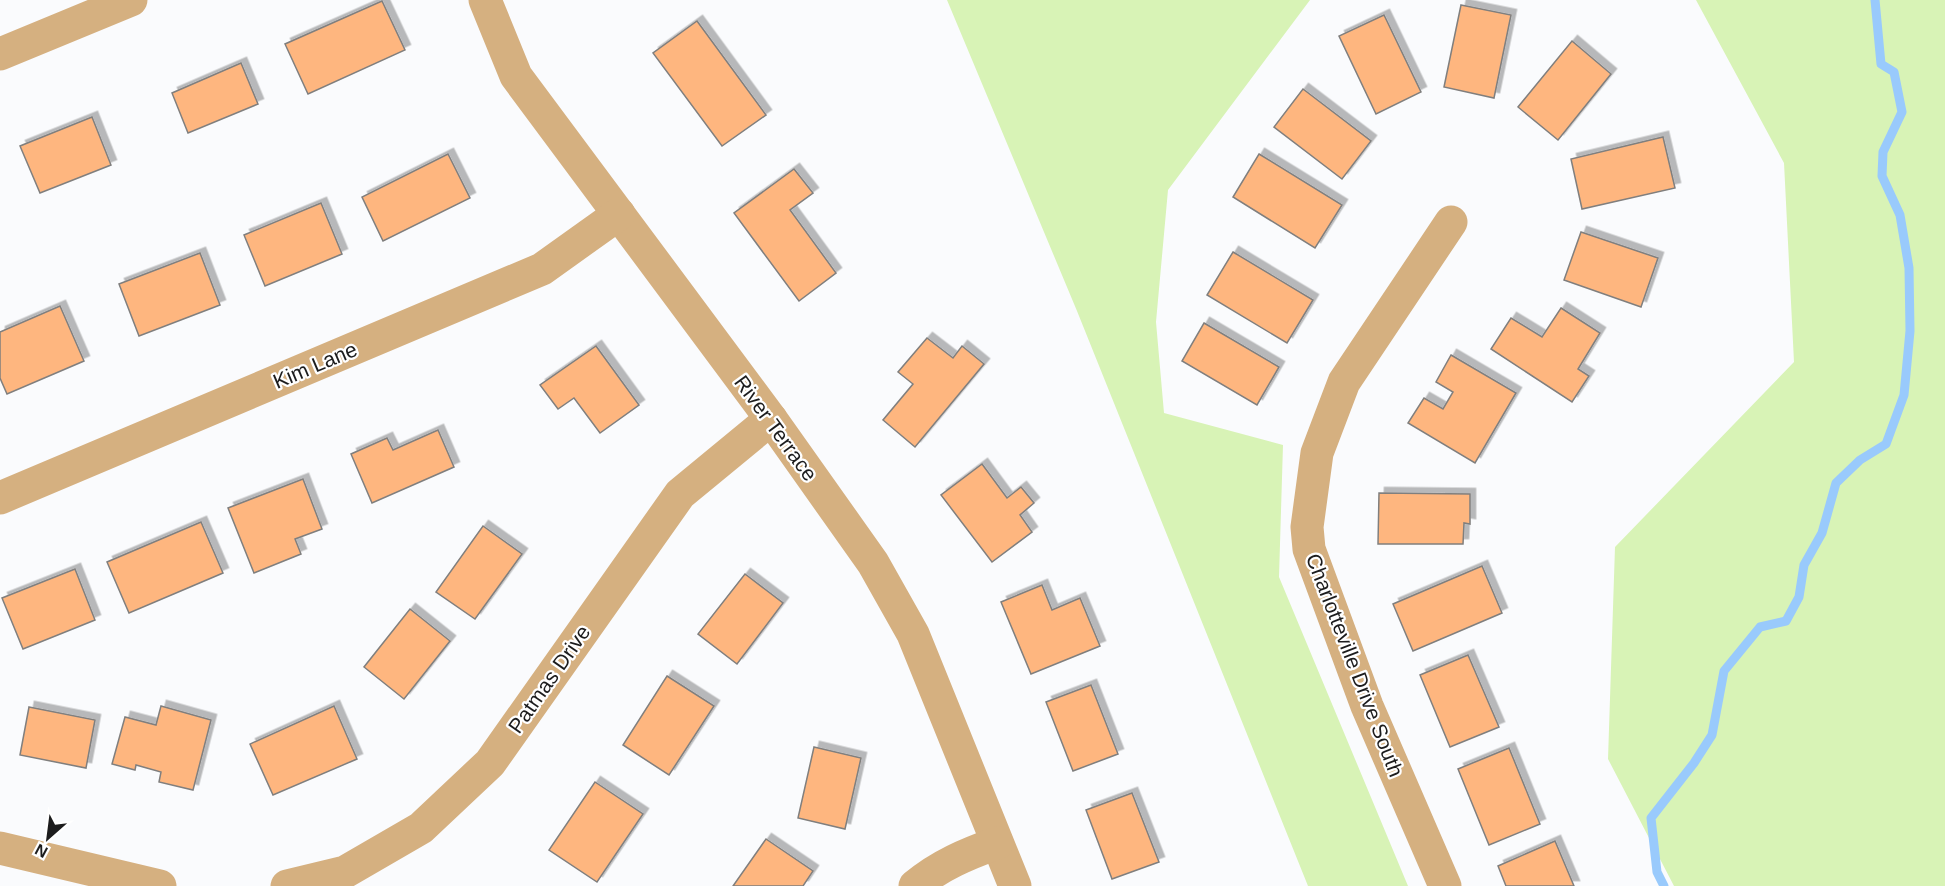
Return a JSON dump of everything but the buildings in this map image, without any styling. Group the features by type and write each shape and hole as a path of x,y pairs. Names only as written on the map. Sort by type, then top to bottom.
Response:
{"street":[{"name":"River Terrace","path":"485,0 516,76 771,419 873,563 913,634 1015,886"},
{"path":"0,54 128,1"},
{"name":"Kim Lane","path":"0,498 542,269 619,214"},
{"name":"Charlotteville Drive South","path":"1445,886 1367,706 1309,549 1306,527 1317,453 1344,382 1451,222"},
{"name":"Patmas Drive","path":"287,886 345,872 421,828 490,763 680,494 771,419"},
{"path":"915,886 954,859 997,843"},
{"path":"0,848 160,886"}],"green space":[{"path":"947,0 1310,0 1168,190 1156,322 1164,413 1283,445 1279,577 1408,886 1308,886 1077,311"},
{"path":"1696,0 1945,0 1945,886 1674,886 1608,759 1615,547 1794,362 1784,163"}],"waterway":[{"path":"1664,886 1657,872 1651,818 1694,763 1712,735 1724,671 1760,627 1786,621 1799,597 1804,565 1822,533 1836,483 1860,460 1886,444 1904,395 1910,331 1909,268 1900,215 1882,176 1883,152 1902,112 1894,72 1881,64 1875,0"}]}
